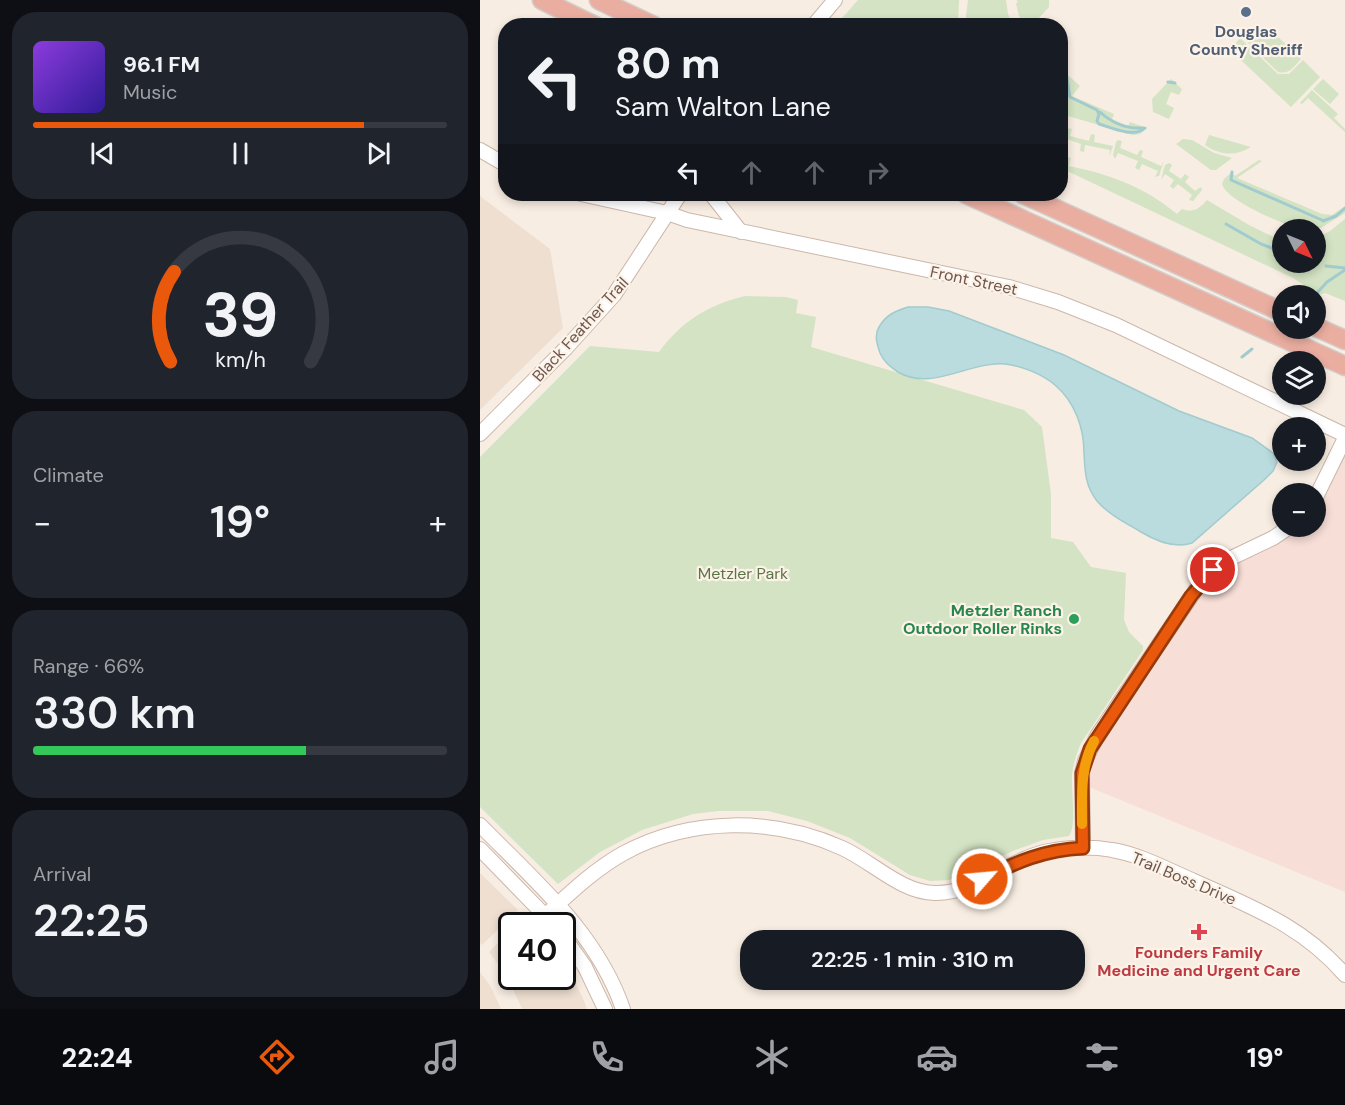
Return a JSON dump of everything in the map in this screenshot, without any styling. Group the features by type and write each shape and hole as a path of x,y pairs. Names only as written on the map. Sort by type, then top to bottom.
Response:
{"highway":[{"path":"542,0 579,18"},
{"path":"599,0 637,18"},
{"path":"981,201 1345,366"},
{"path":"1038,201 1272,307"},
{"path":"1326,331 1345,340"}],"street":[{"path":"820,18 835,0"},
{"path":"480,150 498,160"},
{"name":"Front Street","path":"613,201 741,232 1009,287 1058,302 1116,325 1345,436"},
{"name":"Black Feather Trail","path":"480,434 566,348 614,295 675,201"},
{"path":"717,201 741,232"},
{"path":"1323,483 1345,436"},
{"path":"1083,848 1082,773 1097,736 1201,582 1225,561 1274,537"},
{"path":"480,825 581,930 600,958 623,1009"},
{"name":"Trail Boss Drive","path":"554,912 558,904 580,884 624,853 666,835 714,826 758,826 803,834 860,857 906,886 937,893 962,888 1030,856 1047,851 1083,848 1110,849 1138,856 1284,923 1327,954 1345,975"},
{"path":"480,849 542,912"},
{"path":"576,955 605,1009"}],"shaded area":[{"path":"480,196 550,249 563,328 480,410"},
{"path":"1345,454 1345,892 1084,785 1087,761 1201,586 1246,553 1286,537 1326,537 1326,491"},
{"path":"480,873 518,910 498,912 498,929 482,945 480,943"},
{"path":"498,943 498,964 489,952"},
{"path":"480,972 491,987 501,1009 480,1009"},
{"path":"576,985 587,1009 522,1009 513,990 576,990"}],"green space":[{"path":"858,0 959,0 958,18 842,18"},
{"path":"968,0 1006,0 1010,18 966,18"},
{"path":"1016,0 1049,0 1049,7 1039,18 1020,18 1016,4 1018,1"},
{"path":"1265,31 1275,39 1278,37 1301,59 1289,71 1278,72 1242,37 1247,32 1257,40"},
{"path":"1240,38 1278,74 1289,74 1303,60 1320,77 1291,107 1230,50"},
{"path":"1068,76 1080,86 1072,96 1114,114 1112,119 1128,126 1130,122 1147,128 1140,134 1133,135 1068,116"},
{"path":"1171,79 1182,89 1179,95 1171,92 1166,104 1174,108 1169,119 1153,112 1152,99"},
{"path":"1323,79 1339,94 1330,104 1313,89"},
{"path":"1312,90 1338,114 1334,118 1345,129 1345,132 1308,98 1302,104 1300,103"},
{"path":"1068,128 1072,129 1070,136 1089,141 1091,134 1095,135 1094,142 1113,146 1109,157 1110,150 1085,145 1084,152 1080,151 1081,144 1068,139"},
{"path":"1209,135 1251,147 1239,152 1222,153 1205,145"},
{"path":"1183,139 1192,140 1214,153 1232,158 1216,170 1211,170 1176,144"},
{"path":"1118,140 1122,141 1120,148 1137,155 1140,150 1143,151 1141,157 1161,166 1164,160 1159,176 1155,177 1158,171 1142,164 1139,170 1135,168 1138,161 1118,153 1115,159 1113,155"},
{"path":"1068,157 1071,158 1069,166 1099,173 1126,183 1152,196 1177,214 1182,209 1190,211 1196,209 1207,200 1272,236 1272,268 1068,171"},
{"path":"1259,160 1262,161 1237,178 1322,214 1332,215 1345,206 1345,213 1326,225 1326,219 1274,219 1245,205 1226,191 1222,184 1224,179 1232,172 1235,176"},
{"path":"1169,163 1172,165 1169,171 1181,179 1185,174 1189,177 1185,182 1195,191 1201,187 1202,190 1193,201 1189,200 1192,195 1178,184 1173,189 1170,186 1174,180 1165,174 1161,180 1165,165"},
{"path":"1345,219 1345,301 1326,293 1326,285 1304,285 1282,273 1326,273 1326,233"},
{"name":"Metzler Park","path":"745,296 786,297 798,300 796,313 816,317 811,347 1024,410 1042,427 1051,494 1051,538 1073,542 1091,567 1126,573 1124,620 1129,632 1143,646 1143,650 1081,743 1072,775 1073,824 1069,836 1043,840 1015,850 949,880 930,881 910,875 850,838 807,821 768,811 718,811 693,814 642,830 600,852 558,884 480,807 480,457 590,346 659,352 677,331 697,316 719,304"}],"water":[{"path":"908,307 928,307 949,311 1064,355 1179,411 1252,438 1272,452 1273,471 1192,543 1172,545 1159,541 1112,514 1101,506 1093,495 1086,478 1084,444 1077,416 1068,399 1055,385 1032,371 1005,364 991,364 924,379 898,372 882,356 876,336 882,323 895,312"}],"waterway":[{"path":"1168,82 1175,83"},
{"path":"1068,86 1070,97 1097,110 1099,124 1129,132 1145,128"},
{"path":"1100,112 1120,125 1143,128"},
{"path":"1232,172 1231,180 1319,219"},
{"path":"1326,220 1336,216 1345,208"},
{"path":"1226,224 1272,248"},
{"path":"1326,266 1345,268"},
{"path":"1324,285 1345,270"},
{"path":"1242,357 1252,349"}],"slow traffic":[{"path":"1082,824 1082,773 1094,741"}],"place":[{"name":"Douglas County Sheriff","path":"1246,12"},
{"name":"Metzler Ranch Outdoor Roller Rinks","path":"1074,619"},
{"name":"Founders Family Medicine and Urgent Care","path":"1199,932"}],"route":[{"path":"982,879 1030,856 1047,851 1083,848 1082,773 1090,749 1191,596 1213,570"}]}
